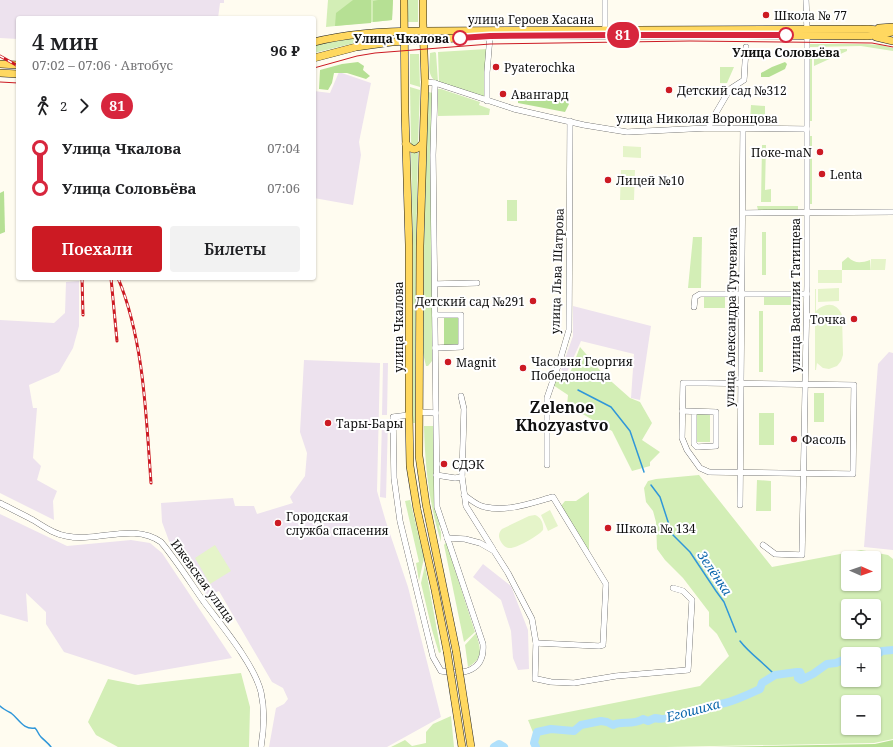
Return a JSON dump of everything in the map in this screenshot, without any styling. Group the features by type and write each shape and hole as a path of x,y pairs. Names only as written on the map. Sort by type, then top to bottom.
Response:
{"main road":[{"name":"улица Чкалова","path":"404,0 409,245 410,466 417,509 447,651 462,747"},
{"name":"улица Чкалова","path":"423,0 425,82 420,246 419,456 421,476 456,650 471,747"},
{"name":"улица Героев Хасана","path":"316,42 335,37 405,31 868,33 892,31"},
{"name":"улица Героев Хасана","path":"316,57 356,47 405,41 605,32"},
{"path":"868,33 893,41"},
{"path":"0,64 16,64"},
{"path":"0,73 16,74"},
{"path":"406,144 414,150 418,149 422,144"}],"street":[{"path":"605,0 605,32"},
{"path":"806,0 807,32"},
{"name":"улица Василия Татищева","path":"764,545 775,554 802,555 807,294 807,32"},
{"path":"488,101 487,72 490,36"},
{"path":"709,128 710,123 730,88 744,80 746,47"},
{"name":"улица Николая Воронцова","path":"425,82 435,83 514,109 584,125 627,132 709,128 807,129"},
{"path":"409,416 393,417 394,478 400,521 433,657 441,671 454,673 469,671 482,659 483,644 436,507 433,155 435,83"},
{"name":"улица Льва Шатрова","path":"547,465 547,398 569,330 570,121"},
{"name":"улица Александра Турчевича","path":"740,505 743,129"},
{"path":"743,213 893,212"},
{"path":"435,284 477,283"},
{"path":"694,307 695,297 700,294 807,294"},
{"path":"435,315 461,315 461,348 435,348"},
{"path":"683,383 805,384 854,385 853,474 804,472 709,472 700,468 684,444 682,438 683,383"},
{"path":"461,396 464,409 462,478 466,506 508,573 532,619 536,644 535,679 551,682 574,683 616,676 688,670 692,600 683,591 673,588"},
{"path":"682,411 716,412 716,446 697,446 694,444 694,412"},
{"path":"419,412 436,413"},
{"path":"436,475 462,478"},
{"path":"464,494 473,502 484,507 494,508 516,507 553,497 606,584 603,645 536,644"},
{"name":"Ижевская улица","path":"0,503 64,536 82,538 136,533 150,536 161,542 231,639 255,677 261,692 263,704 264,720 261,747"},
{"path":"447,538 465,539 480,543 494,551"}],"shaded area":[{"path":"0,0 224,0 224,3 220,3 218,16 16,16 16,39 0,38"},
{"path":"339,72 371,83 359,142 361,155 353,205 316,198 316,91 330,93"},
{"path":"79,281 79,326 73,348 59,372 29,385 33,408 37,408 33,458 41,466 37,480 57,491 53,501 54,520 0,493 0,320 54,323 65,313 66,282"},
{"path":"573,306 651,326 640,400 631,398 634,354 581,341 567,372 561,370 573,336"},
{"path":"889,352 893,353 893,550 864,547 878,364"},
{"path":"304,360 380,363 377,491 408,587 441,717 387,747 269,747 276,708 284,704 288,699 283,688 272,682 219,591 207,596 169,541 162,522 161,503 233,498 235,506 254,506 257,514 293,503 290,497 305,476 307,453 300,432"},
{"path":"383,363 388,363 387,415 382,415"},
{"path":"382,421 388,421 386,498 380,497"},
{"path":"0,514 67,546 131,540 150,543 162,553 232,658 135,675 64,652 46,624 46,612 26,593 28,622 0,614"},
{"path":"483,564 511,586 528,630 529,669 518,670 513,658 511,631 501,600 473,577"}],"green space":[{"path":"328,0 393,0 392,20 326,27"},
{"path":"353,0 371,0 371,23 335,26 336,13"},
{"path":"393,0 392,20 373,22 373,1"},
{"path":"408,0 418,0 418,22 408,22"},
{"path":"392,35 392,38 355,43 316,53 316,45 354,38"},
{"path":"810,44 881,45 893,48 893,51 861,46 810,47"},
{"path":"487,49 486,98 439,82 438,52"},
{"path":"809,49 812,49 812,121 810,121"},
{"path":"814,49 847,49 847,51 814,66"},
{"path":"435,52 438,82 434,80 430,74 430,53"},
{"path":"410,54 419,54 420,87 410,84"},
{"path":"358,62 364,66 363,70 370,76 366,79 347,73 334,73 332,83 328,90 319,89 320,70 342,64"},
{"path":"785,62 787,64 785,69 769,77 761,77 761,73"},
{"path":"720,67 734,67 727,83 720,83"},
{"path":"410,87 420,90 418,143 415,147 411,144"},
{"path":"438,89 480,102 479,105 490,109 489,115 438,116"},
{"path":"428,92 433,93 432,361 428,366 426,366 423,353"},
{"path":"522,94 560,95 569,104 565,112 518,103 518,100"},
{"path":"751,105 765,106 765,121 750,121"},
{"path":"809,136 812,136 812,204 809,204"},
{"path":"762,145 766,145 765,190 771,189 771,202 761,202"},
{"path":"623,146 641,147 641,158 623,157"},
{"path":"411,153 418,153 415,423 413,423 413,246"},
{"path":"621,170 635,170 634,200 620,200"},
{"path":"4,191 5,232 0,234 0,193"},
{"path":"507,200 517,200 517,221 507,221"},
{"path":"757,206 798,206 798,211 758,210"},
{"path":"762,232 766,232 766,275 762,275"},
{"path":"693,237 702,237 701,288 688,288"},
{"path":"848,257 853,261 858,262 870,260 870,270 842,270 842,262"},
{"path":"871,259 886,259 885,270 870,270"},
{"path":"818,270 842,270 842,283 818,283"},
{"path":"839,288 839,301 818,302 818,289"},
{"path":"815,289 816,311 823,306 830,305 837,308 842,315 843,355 837,366 829,369 823,368 817,363 815,370"},
{"path":"704,297 725,297 725,308 704,308"},
{"path":"764,297 796,297 796,305 764,305"},
{"path":"759,311 763,311 763,372 759,372"},
{"path":"444,316 460,316 460,346 444,346"},
{"path":"580,347 604,375 630,398 640,402 652,423 642,440 660,452 650,462 650,466 632,471 612,431 567,405 568,395 553,385 559,372 570,373"},
{"path":"814,393 824,393 824,422 814,422"},
{"path":"759,413 774,413 774,445 759,445"},
{"path":"697,414 710,414 710,442 697,442"},
{"path":"424,426 434,426 434,502 440,525 441,542 433,513 428,485"},
{"path":"699,475 772,567 841,554 841,591 881,591 881,554 888,555 893,559 893,739 874,743 666,747 539,747 528,720 700,686 729,656 717,634 709,626 709,612 683,578 665,560 657,549 656,522 653,511 646,502 644,488 648,481"},
{"path":"757,480 771,481 771,511 756,511"},
{"path":"589,492 589,551 561,506 565,501 576,501"},
{"path":"410,500 424,558 419,581 416,563 419,562 405,501"},
{"path":"550,510 558,526 548,531 541,515"},
{"path":"535,515 539,517 542,523 543,530 540,533 516,547 509,548 504,546 499,537 502,529 529,516"},
{"path":"446,542 475,632 464,642 444,545"},
{"path":"215,545 231,571 210,584 195,558"},
{"path":"425,565 441,652 439,653 421,583"},
{"path":"476,633 480,652 477,660 468,667 465,645"},
{"path":"241,673 250,707 249,747 118,747 96,735 88,722 108,679 138,685"},
{"path":"451,716 454,747 391,747 405,740 412,746 426,743 426,732 433,724"},
{"path":"893,740 893,747 709,747 875,744"}],"waterway":[{"name":"Зелёнка","path":"578,390 611,407 630,431 644,472"},
{"name":"Зелёнка","path":"651,485 660,497 672,534 690,552 724,602 736,632"},
{"name":"Зелёнка","path":"740,641 775,675"},
{"name":"Егошиха","path":"881,652 893,650"},
{"name":"Егошиха","path":"536,747 534,743 537,732 551,729 574,731 581,725 601,721 613,725 635,722 643,719 648,721 655,718 665,719 674,714 681,716 743,697 760,689 762,683 775,675 800,672 801,674 798,678 801,680 827,664 841,661"},
{"path":"0,706 11,713 24,726 35,728 40,736 51,747"},
{"name":"Егошиха","path":"494,747 499,744 504,747"}],"tram line":[{"path":"316,67 357,56 375,53 490,44 690,41 872,43 893,47"},
{"path":"0,82 16,83"}],"railway":[{"path":"0,56 16,65"},
{"path":"82,280 83,315"},
{"path":"111,280 117,341"},
{"path":"119,280 127,302 139,352 151,483"}],"bus line":[{"name":"81","path":"460,38 490,36 786,35"}],"place":[{"name":"Школа № 77","path":"766,15"},
{"name":"Улица Соловьёва","path":"786,35"},
{"name":"Улица Чкалова","path":"460,38"},
{"name":"Pyaterochka","path":"496,67"},
{"name":"Детский сад №312","path":"669,90"},
{"name":"Авангард","path":"503,94"},
{"name":"Поке-maN","path":"820,152"},
{"name":"Lenta","path":"822,174"},
{"name":"Лицей №10","path":"608,180"},
{"name":"Детский сад №291","path":"533,301"},
{"name":"Точка","path":"854,319"},
{"name":"Magnit","path":"448,362"},
{"name":"Часовня Георгия Победоносца","path":"523,368"},
{"name":"Тары-Бары","path":"328,423"},
{"name":"Фасоль","path":"794,439"},
{"name":"СДЭК","path":"444,464"},
{"name":"Городская служба спасения","path":"278,523"},
{"name":"Школа № 134","path":"608,528"}],"district":[{"name":"Zelenoe Khozyastvo","path":"562,416"}]}
